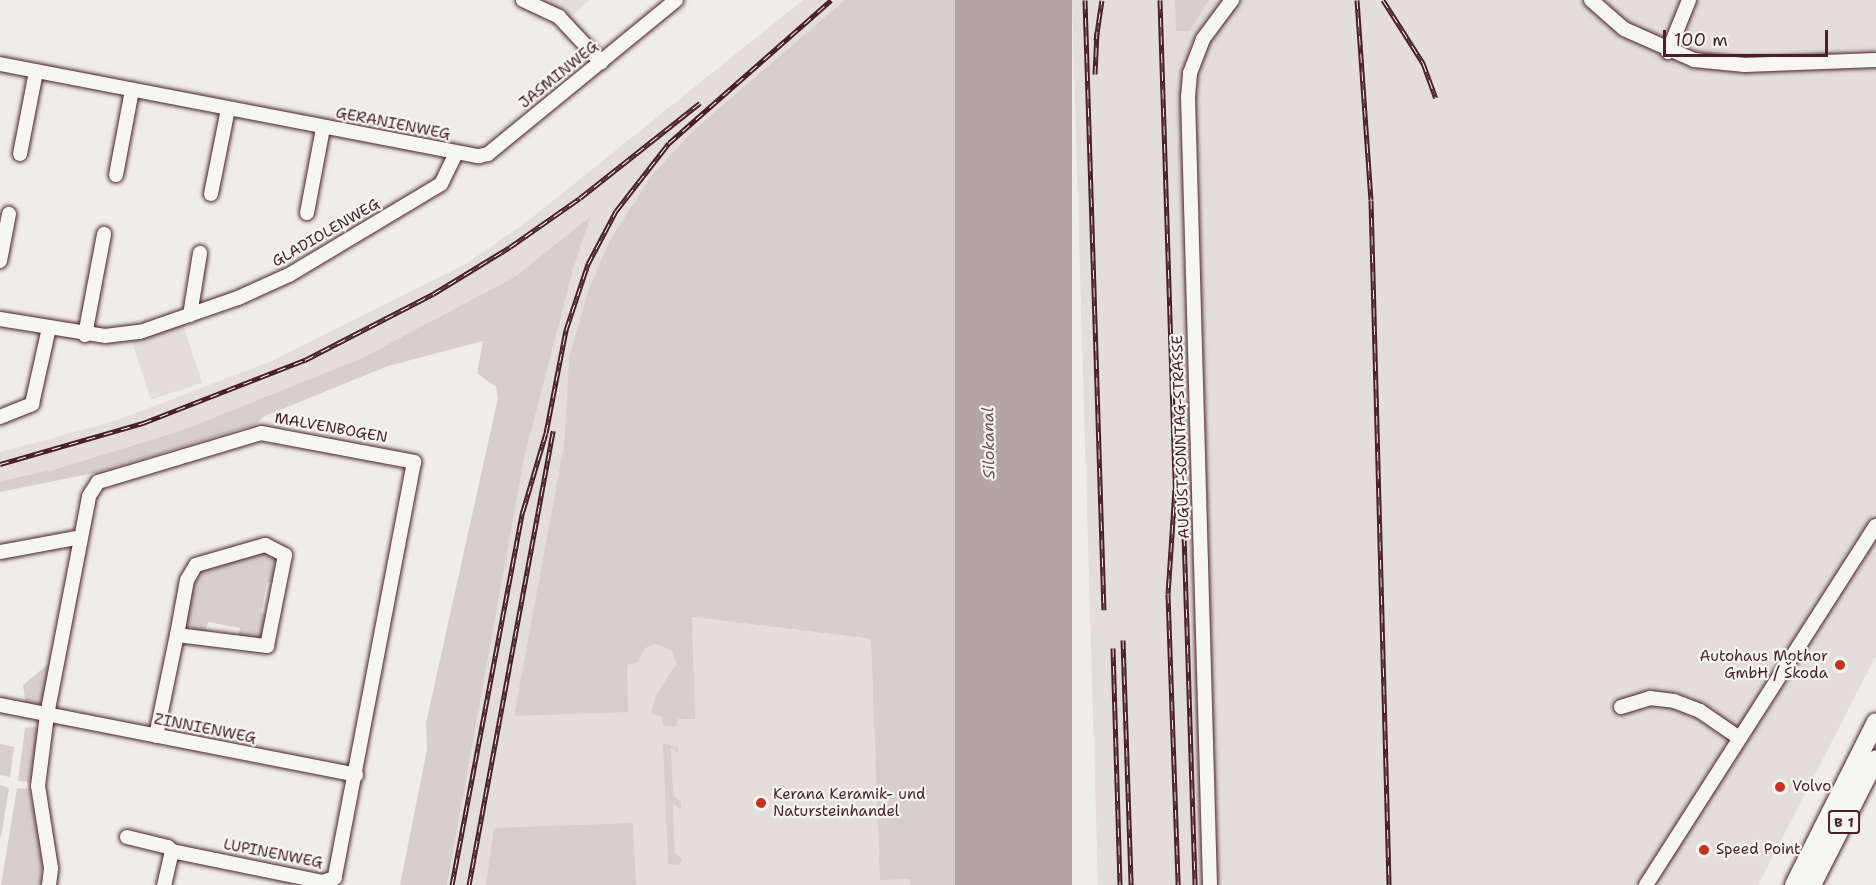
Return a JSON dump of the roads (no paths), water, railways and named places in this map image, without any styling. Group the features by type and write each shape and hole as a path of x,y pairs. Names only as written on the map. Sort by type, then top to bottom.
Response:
{"main road":[{"name":"B 1","path":"1794,885 1876,722"},
{"name":"B 1","path":"1812,885 1876,759"}],"street":[{"path":"523,0 559,17 600,62"},
{"name":"JASMINWEG","path":"456,153 489,154 676,0"},
{"name":"AUGUST-SONNTAG-STRASSE","path":"1210,885 1188,97 1190,73 1203,39 1232,0"},
{"path":"1591,0 1624,29 1668,52 1694,60 1745,65 1876,60"},
{"path":"1668,52 1689,0"},
{"name":"GERANIENWEG","path":"0,64 456,153"},
{"path":"20,154 36,72"},
{"path":"116,175 132,90"},
{"path":"211,194 228,109"},
{"name":"GERANIENWEG","path":"307,213 323,128"},
{"name":"GLADIOLENWEG","path":"0,319 86,335 140,332 190,315 289,275 431,190 448,178 456,153"},
{"path":"0,261 9,214"},
{"path":"86,335 105,234"},
{"path":"190,315 200,253"},
{"path":"0,417 32,404 49,328"},
{"name":"MALVENBOGEN","path":"48,885 51,868 39,786 47,715 89,496 98,482 254,434 313,440 414,462 356,775"},
{"path":"1646,885 1738,737 1876,526"},
{"path":"0,552 81,537"},
{"path":"156,736 187,580 196,566 265,544 285,555 267,646 177,635"},
{"path":"1621,707 1650,698 1674,701 1700,711 1738,737"},
{"name":"ZINNIENWEG","path":"0,705 356,775"},
{"name":"LUPINENWEG","path":"127,837 168,847 172,851 323,882 335,878 356,775"},
{"path":"164,885 172,851"}],"water":[{"name":"Silokanal","path":"955,0 1072,0 1072,885 955,885"}],"railway":[{"path":"452,885 523,511 546,433 566,330 588,264 616,211 669,143 831,0"},
{"path":"1085,0 1104,610"},
{"path":"1096,40 1102,0"},
{"path":"1160,0 1175,489 1168,594 1178,885"},
{"path":"1357,0 1371,200 1389,885"},
{"path":"1383,0 1423,63 1436,98"},
{"path":"1095,74 1097,32"},
{"path":"0,464 143,423 305,360 433,294 510,247 580,198 700,103"},
{"path":"469,885 553,431"},
{"path":"1183,501 1195,885"},
{"path":"1123,640 1131,885"},
{"path":"1113,648 1120,885"}],"place":[{"name":"Autohaus Mothor GmbH / Škoda","path":"1840,665"},
{"name":"Volvo","path":"1780,787"},
{"name":"Kerana Keramik- und Natursteinhandel","path":"761,803"},
{"name":"Speed Point","path":"1704,850"}]}
